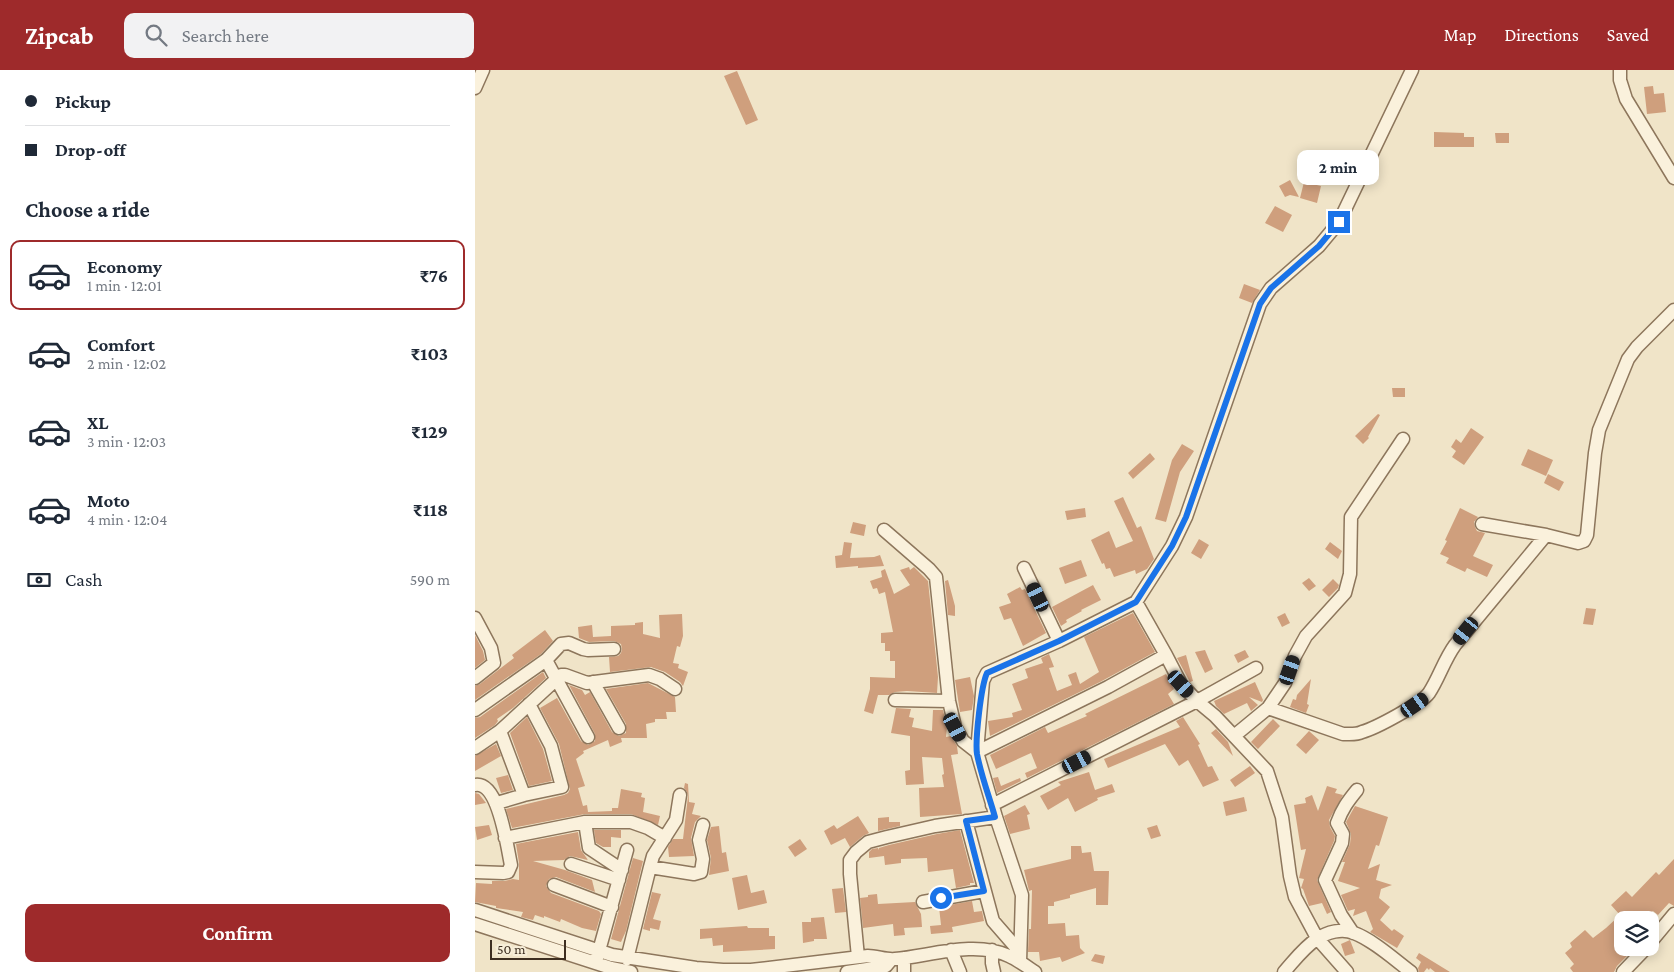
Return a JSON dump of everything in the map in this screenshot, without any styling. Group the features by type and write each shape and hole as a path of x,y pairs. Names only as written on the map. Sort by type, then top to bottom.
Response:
{"street":[{"path":"475,88 483,70"},
{"path":"1020,957 1022,895 977,752 983,681 987,673 1059,641 1136,602 1172,546 1186,517 1260,304 1271,288 1319,246 1339,222 1412,70"},
{"path":"1620,70 1620,80 1626,99 1674,178"},
{"path":"1482,524 1578,543 1584,542 1587,535 1599,430 1628,359 1637,347 1674,310"},
{"path":"1234,736 1268,708 1285,683 1295,656 1306,636 1345,593 1350,574 1351,517 1403,439"},
{"path":"884,530 936,577 949,701 955,727 963,741 977,752"},
{"path":"1268,708 1343,734 1353,734 1363,732 1415,705 1429,693 1448,654 1545,535"},
{"path":"1024,568 1059,641"},
{"path":"1136,602 1181,684 1215,716 1267,771 1282,817 1291,887 1317,938 1347,972"},
{"path":"475,618 491,648 494,663 475,678"},
{"path":"475,710 546,660 565,642 583,650 615,649"},
{"path":"977,752 1108,687 1166,655"},
{"path":"546,660 588,737"},
{"path":"858,957 850,860 867,842 935,826 966,821 994,811 1256,668"},
{"path":"475,748 500,731 558,676 565,675 581,681 593,682 649,675 660,679 675,689"},
{"path":"593,682 619,728"},
{"path":"895,700 949,701"},
{"path":"497,803 523,794 562,787 551,746 529,704"},
{"path":"500,731 523,794"},
{"path":"475,785 483,785 487,788 497,803 511,865 508,872 503,873 475,872"},
{"path":"1353,933 1341,915 1325,880 1342,843 1343,834 1337,823 1344,804 1357,790"},
{"path":"627,958 649,868 653,856 671,831 676,820 680,804 680,794"},
{"path":"966,821 993,921 1020,957 1035,972"},
{"path":"505,838 585,822 631,822 648,828 665,838"},
{"path":"585,822 589,848 621,875"},
{"path":"649,868 695,874 701,872 703,859 699,840 703,825"},
{"path":"597,957 627,850"},
{"path":"571,864 621,875"},
{"path":"554,885 612,907"},
{"path":"923,902 984,891"},
{"path":"475,910 631,972"},
{"path":"1659,932 1674,914"},
{"path":"475,924 597,957 627,958 723,970 789,967 858,957 876,956 897,959 951,950 992,950 1020,957"},
{"path":"1284,972 1317,938 1339,931 1353,933 1385,952 1411,972"},
{"path":"951,950 960,972"},
{"path":"992,950 991,963 994,972"},
{"path":"1623,972 1638,956"},
{"path":"847,972 886,966 897,959"},
{"path":"897,959 904,972"}],"building":[{"path":"737,71 758,120 746,125 724,76"},
{"path":"1653,86 1654,94 1664,93 1666,112 1647,114 1644,87"},
{"path":"1434,132 1464,133 1464,137 1474,137 1474,147 1434,147"},
{"path":"1495,133 1509,133 1509,143 1496,143"},
{"path":"1358,152 1363,154 1351,178 1341,174 1346,164 1352,167"},
{"path":"1290,180 1299,197 1290,195 1285,197 1279,186"},
{"path":"1304,182 1321,186 1317,203 1300,198"},
{"path":"1275,206 1292,215 1283,232 1265,223"},
{"path":"1244,284 1260,290 1252,303 1239,298"},
{"path":"1392,388 1405,388 1405,397 1393,397"},
{"path":"1378,414 1380,415 1369,438 1363,444 1355,436"},
{"path":"1471,428 1484,437 1464,465 1452,457 1456,451 1451,447 1456,439 1461,443"},
{"path":"1182,444 1194,451 1180,472 1166,522 1155,519 1172,460"},
{"path":"1528,449 1553,460 1546,476 1521,465"},
{"path":"1150,453 1155,459 1133,479 1128,473"},
{"path":"1548,474 1564,482 1559,491 1544,483"},
{"path":"1123,497 1137,528 1141,526 1154,559 1147,569 1136,574 1135,570 1114,577 1110,568 1106,569 1104,563 1102,564 1091,540 1109,531 1116,548 1133,541 1114,501"},
{"path":"1085,508 1086,517 1067,520 1065,511"},
{"path":"1460,508 1478,517 1474,522 1475,527 1477,531 1485,533 1473,556 1493,565 1487,577 1467,568 1465,572 1446,563 1449,558 1440,554"},
{"path":"853,522 866,525 864,536 850,533"},
{"path":"1199,539 1209,545 1201,559 1191,553"},
{"path":"844,542 852,543 850,558 880,555 884,566 836,568 835,556 842,555"},
{"path":"1330,542 1342,551 1338,559 1325,549"},
{"path":"1081,560 1087,576 1065,584 1059,568"},
{"path":"909,567 910,570 914,567 928,581 938,677 937,693 907,691 895,692 889,695 878,695 873,714 864,711 870,689 870,677 895,678 895,661 890,661 890,651 885,651 885,643 881,643 881,633 893,632 885,592 879,594 877,588 873,589 870,581 882,577 881,571 885,569 894,594 910,585 900,570"},
{"path":"1309,578 1316,586 1309,591 1302,583"},
{"path":"1333,579 1339,585 1329,597 1322,590"},
{"path":"948,580 955,606 955,616 948,615 945,581"},
{"path":"1093,585 1101,600 1081,610 1066,620 1067,622 1061,626 1052,607"},
{"path":"1020,587 1022,590 1025,589 1046,633 1023,646 1011,618 1004,620 999,607 1011,603 1007,594"},
{"path":"1586,608 1596,609 1593,625 1583,624"},
{"path":"1133,613 1155,652 1100,682 990,736 988,721 1013,717 1012,713 1022,710 1012,684 1028,678 1025,669 1043,663 1041,658 1049,654 1054,667 1049,668 1057,691 1072,685 1068,675 1076,672 1080,684 1099,672 1084,637"},
{"path":"1285,613 1290,623 1282,627 1277,617"},
{"path":"682,614 683,636 680,647 677,646 673,663 679,664 678,668 688,672 683,686 665,672 651,667 610,672 609,657 618,656 621,653 621,644 614,641 589,642 579,638 578,627 592,625 593,637 611,636 611,626 635,625 635,623 643,622 643,634 660,638 659,615"},
{"path":"545,630 553,641 541,654 475,700 475,686 514,658 512,655"},
{"path":"475,635 485,660 475,668"},
{"path":"1205,650 1213,669 1205,673 1195,652"},
{"path":"1245,650 1249,657 1238,663 1234,655"},
{"path":"1186,655 1193,681 1190,682 1177,658"},
{"path":"543,672 546,678 513,708 497,719 498,721 495,725 475,738 475,718 480,717"},
{"path":"1166,674 1174,689 1168,694 1174,704 1027,778 1025,773 1037,768 1031,753 996,769 990,755 1045,727 1048,733 1087,716 1085,714"},
{"path":"970,677 974,696 972,710 960,712 955,680"},
{"path":"1311,679 1307,704 1309,705 1306,713 1290,707 1293,699 1296,700 1297,695"},
{"path":"1255,682 1263,700 1262,702 1249,697 1258,705 1251,711 1247,703 1224,714 1216,706 1214,701"},
{"path":"648,683 675,697 676,712 666,712 667,719 655,719 655,722 646,724 647,738 621,738 622,742 610,747 608,740 583,751 584,753 576,759 585,786 578,788 583,806 587,805 588,812 612,811 612,808 618,808 621,789 642,793 641,797 645,798 643,812 660,816 658,825 631,814 585,814 512,828 506,809 564,795 570,789 559,744 540,708 557,698 581,741 588,745 595,741 595,734 569,685 582,690 585,695 590,692 612,732 619,736 626,733 626,724 606,689"},
{"path":"896,708 911,709 909,717 914,718 912,727 932,731 933,710 943,710 947,727 946,737 951,736 957,746 958,754 951,755 962,814 920,817 919,788 944,787 942,758 922,757 924,784 906,785 905,771 910,770 910,736 891,733"},
{"path":"527,717 543,749 552,781 529,786 510,733"},
{"path":"1183,717 1200,744 1198,745 1208,767 1212,766 1219,780 1203,787 1188,760 1179,766 1165,744 1108,768 1104,759 1180,727 1176,721"},
{"path":"1273,719 1280,726 1258,749 1251,742"},
{"path":"1216,729 1228,742 1233,756 1211,733"},
{"path":"1309,731 1319,740 1306,754 1296,745"},
{"path":"496,744 501,756 475,771 475,756"},
{"path":"1250,766 1255,773 1235,787 1230,780"},
{"path":"1089,772 1095,790 1112,784 1115,792 1097,798 1098,800 1075,812 1068,798 1048,810 1040,796 1061,785 1058,782"},
{"path":"508,775 513,790 501,793 496,778"},
{"path":"998,777 1001,786 1020,778 1021,781 997,793 993,778"},
{"path":"685,783 688,784 689,802 695,803 692,814 701,816 695,822 691,838 694,856 669,857 668,847 673,839 683,839 688,796 684,788"},
{"path":"1327,786 1337,789 1335,793 1343,795 1329,820 1330,827 1335,836 1334,841 1317,880 1331,912 1327,914 1322,903 1309,906 1301,888 1304,879 1299,878 1306,849 1301,850 1294,805 1306,803 1305,798 1312,795 1318,811"},
{"path":"475,793 479,794 486,803 475,805"},
{"path":"1244,797 1247,811 1226,816 1223,802"},
{"path":"1025,805 1030,814 1027,815 1030,829 1010,834 1004,816"},
{"path":"1355,806 1388,817 1379,846 1376,845 1368,869 1380,864 1376,880 1392,885 1381,889 1379,898 1390,907 1380,920 1392,931 1394,929 1404,936 1397,948 1370,932 1373,929 1366,911 1353,916 1355,909 1348,911 1341,895 1360,888 1338,881 1345,862 1342,862 1350,844 1351,834 1346,822"},
{"path":"858,816 869,833 850,847 845,838 831,845 824,831 834,825 837,829"},
{"path":"889,817 889,822 900,822 900,826 878,831 878,818"},
{"path":"489,825 492,835 477,840 475,827"},
{"path":"1157,825 1161,836 1151,839 1147,828"},
{"path":"719,826 722,853 726,852 729,871 709,875 711,858 707,840 711,827"},
{"path":"594,830 621,830 621,838 611,837 611,847 603,847 596,843"},
{"path":"960,830 974,883 970,883 970,885 956,888 953,869 928,872 927,858 901,859 901,863 885,865 884,856 869,858 869,852 872,849 878,848 879,850 879,848 889,845"},
{"path":"578,832 581,850 588,860 570,856 564,860 533,861 592,880 595,892 556,877 549,879 546,886 551,893 599,911 601,914 596,931 582,928 561,919 560,922 544,916 544,918 535,915 533,920 521,917 523,912 496,908 496,906 475,902 476,883 492,884 492,881 519,880 516,844"},
{"path":"800,839 807,849 795,857 788,847"},
{"path":"1071,846 1081,846 1082,853 1091,852 1094,871 1109,871 1108,905 1096,905 1096,888 1070,895 1070,898 1054,902 1054,906 1048,906 1048,924 1065,923 1066,936 1079,935 1080,948 1085,953 1062,962 1060,957 1040,961 1039,952 1028,952 1029,929 1031,929 1032,890 1029,891 1024,870 1071,859"},
{"path":"633,858 643,861 626,931 621,942 611,939"},
{"path":"1674,859 1674,906 1669,903 1659,914 1659,911 1616,911 1611,905 1626,891 1632,897 1656,872 1659,875"},
{"path":"747,875 751,893 764,890 767,903 738,910 732,878"},
{"path":"843,888 846,912 835,913 832,889"},
{"path":"652,892 661,894 653,919 661,921 659,930 650,928 650,931 643,929"},
{"path":"877,894 878,904 915,902 921,914 922,927 904,928 905,935 894,936 893,924 863,928 860,898"},
{"path":"972,901 974,912 982,911 984,921 952,927 953,932 931,934 930,926 941,925 939,907"},
{"path":"824,917 827,939 814,939 814,941 803,943 802,922 811,922 811,918"},
{"path":"1614,921 1614,956 1627,956 1614,972 1573,972 1570,968 1574,964 1565,953 1572,947 1570,943 1585,930 1593,938"},
{"path":"747,926 748,928 769,928 769,936 775,936 775,949 723,952 723,945 713,946 712,938 700,939 700,929"},
{"path":"1350,940 1355,953 1345,956 1341,944"},
{"path":"1419,953 1450,972 1435,972 1427,968 1424,972 1419,972 1418,968 1421,962 1416,958"},
{"path":"1095,954 1105,956 1103,964 1091,961"}],"route":[{"path":"941,898 984,891 966,821 995,817 977,752 983,681 987,673 1059,641 1136,602 1172,546 1186,517 1260,304 1271,288 1319,246 1339,222"}]}
